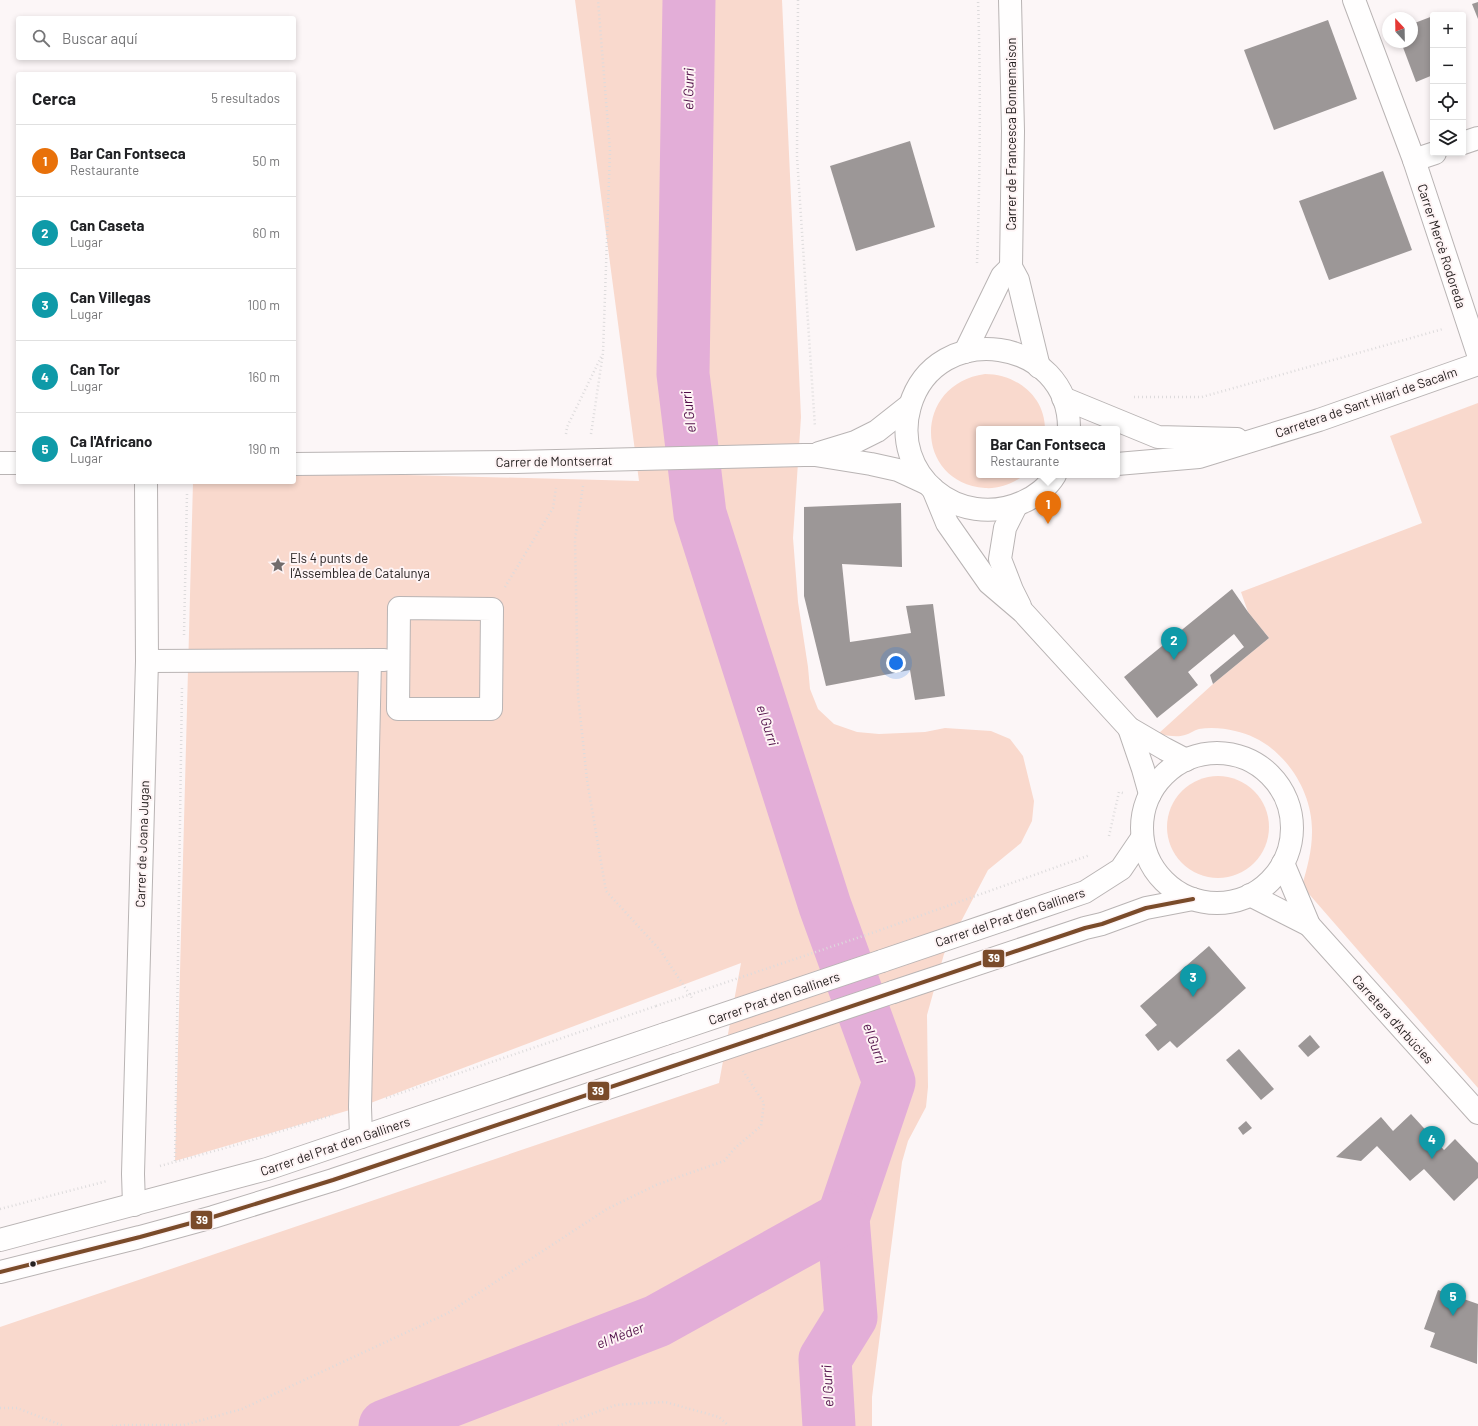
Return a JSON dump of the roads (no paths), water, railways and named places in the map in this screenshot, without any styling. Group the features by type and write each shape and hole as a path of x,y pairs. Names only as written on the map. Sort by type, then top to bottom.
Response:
{"street":[{"name":"Carrer de Francesca Bonnemaison","path":"1010,0 1013,131 1011,267 1018,280 1040,367"},
{"name":"Carrer Mercè Rodoreda","path":"1354,0 1414,160 1478,354"},
{"path":"1466,142 1478,138"},
{"path":"1414,160 1430,155"},
{"path":"964,352 1002,276 1011,267"},
{"path":"1069,426 1067,411 1063,398 1053,381 1040,367 1022,356 1004,350 984,349 964,352 947,360 931,372 918,387 910,405 907,426 908,446 915,466 929,486 947,523 989,583 1023,612 1129,728 1165,750 1186,760"},
{"name":"Carretera de Sant Hilari de Sacalm","path":"1120,464 1199,457 1319,420 1478,364"},
{"name":"Carretera de Sant Hilari de Sacalm","path":"1063,398 1158,437 1254,439"},
{"name":"Carrer de Montserrat","path":"809,455 855,442 877,431 910,405"},
{"name":"Carrer de Montserrat","path":"296,464 515,462 809,455 871,464 898,470 929,486"},
{"path":"0,463 16,463"},
{"path":"929,486 942,497 953,503 976,510 996,510 1016,506 1036,495 1056,478"},
{"name":"Carrer de Joana Jugan","path":"134,1205 147,661 146,484"},
{"path":"1016,506 1005,528 1000,559 1012,590 1023,612"},
{"path":"399,608 492,609 491,709 398,709 399,659 399,608"},
{"path":"147,661 183,662 399,659"},
{"path":"361,1137 360,1107 370,660"},
{"path":"1129,728 1150,794"},
{"path":"1208,754 1231,755 1253,762 1271,777 1284,796 1291,818 1288,852 1283,862 1269,881 1250,895 1239,900 1204,902 1193,899 1172,888 1159,876 1149,861 1142,838 1143,816 1150,794 1165,774 1186,760 1208,754"},
{"name":"Carrer del Prat d'en Galliners","path":"882,961 1086,892 1121,870 1142,838"},
{"name":"Carretera d'Arbúcies","path":"1283,862 1309,925 1478,1113"},
{"name":"Carretera d'Arbúcies","path":"1250,895 1309,925"},
{"path":"0,1272 133,1239 213,1217 333,1180 478,1130 1078,930 1102,924 1146,908 1193,899"},
{"name":"Carrer Prat d'en Galliners","path":"665,1034 882,961"},
{"name":"Carrer del Prat d'en Galliners","path":"0,1240 267,1169 665,1034"}],"waterway":[{"name":"el Gurri","path":"689,0 683,374 700,514 825,906 889,1082 843,1218 851,1317 825,1359 829,1426"},
{"name":"el Mèder","path":"385,1426 657,1321 843,1218"}],"place":[{"name":"Bar Can Fontseca","path":"1048,524"},
{"name":"Els 4 punts de l’Assemblea de Catalunya","path":"278,565"},
{"name":"Can Caseta","path":"1174,660"},
{"name":"Can Villegas","path":"1193,997"},
{"name":"Can Tor","path":"1432,1159"},
{"name":"Ca l'Africano","path":"1453,1316"}]}
